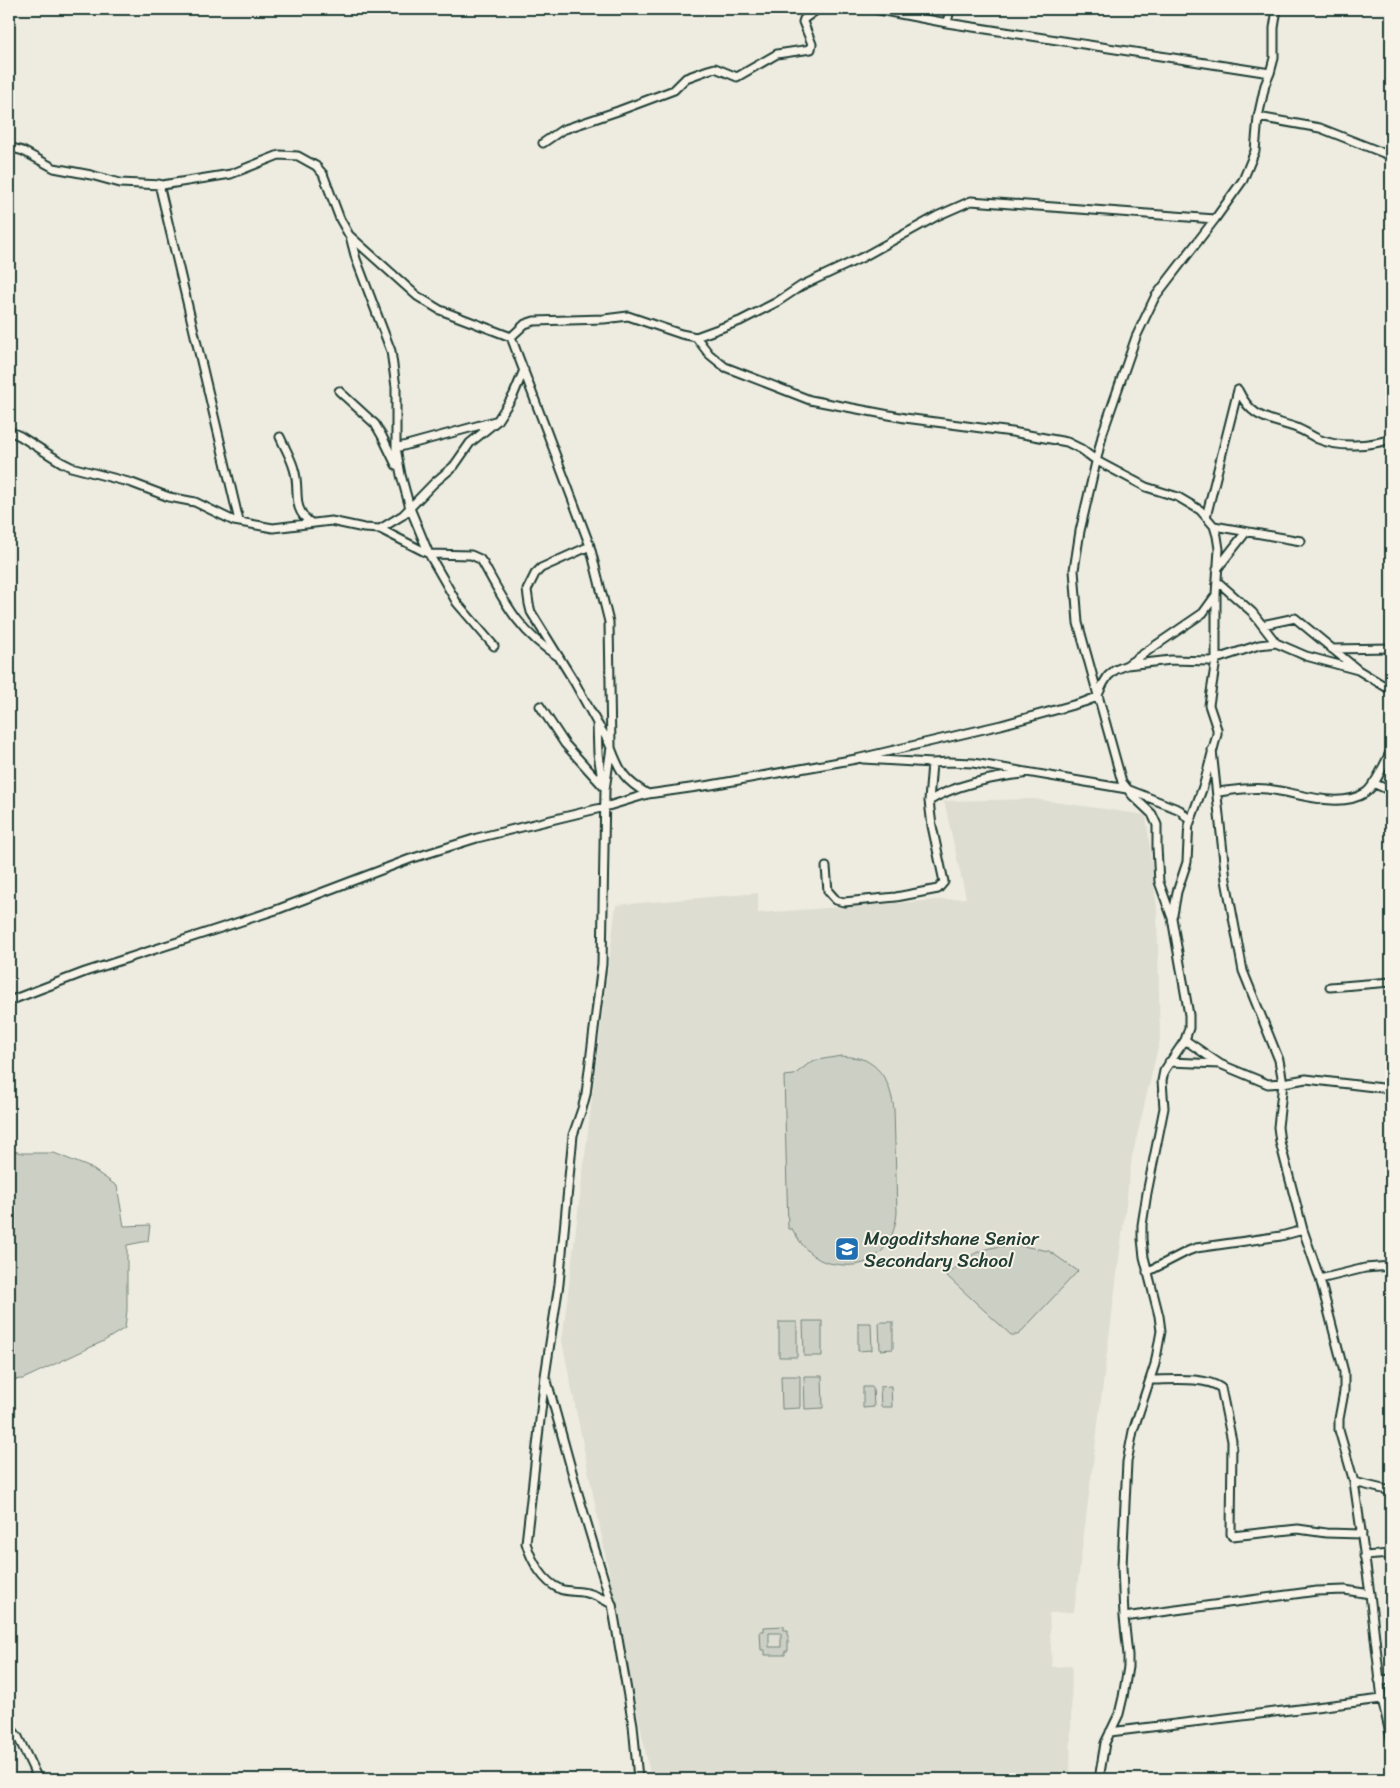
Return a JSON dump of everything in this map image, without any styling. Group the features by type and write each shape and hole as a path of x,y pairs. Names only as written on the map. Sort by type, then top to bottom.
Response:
{"street":[{"path":"543,143 562,130 618,112 674,90 686,78 708,70 715,68 738,76 777,54 811,49 812,44 803,22 818,9"},
{"path":"874,9 947,23 1270,73"},
{"path":"947,23 950,9"},
{"path":"1099,1779 1105,1743 1119,1714 1124,1697 1128,1667 1122,1566 1127,1462 1133,1431 1158,1354 1161,1331 1159,1316 1147,1272 1142,1240 1142,1224 1164,1108 1162,1081 1164,1071 1185,1040 1189,1028 1189,1015 1172,918 1159,882 1157,825 1152,814 1122,782 1078,623 1074,583 1080,531 1103,432 1136,336 1155,297 1243,180 1255,151 1258,117 1265,85 1274,58 1274,28 1277,9"},
{"path":"1258,117 1320,128 1391,156"},
{"path":"9,147 29,154 54,168 120,183 162,185 231,174 280,155 298,156 316,166 323,174 340,219 349,235 356,259 391,351 396,387 396,448 410,508 429,554 457,603 494,646"},
{"path":"159,184 239,522"},
{"path":"511,337 526,324 534,321 604,320 624,316 634,317 681,334 696,337 740,321 777,302 801,286 863,257 937,216 971,201 1215,219"},
{"path":"349,235 423,301 440,310 511,337 590,546 610,622 611,747 604,788"},
{"path":"696,337 710,354 725,367 810,400 904,418 1067,442 1081,449 1096,461 1200,510 1214,526 1219,549 1216,594 1216,660 1209,698 1210,709 1217,728 1204,784 1189,825 1187,862 1177,892 1172,918"},
{"path":"380,529 398,519 410,508 454,466 470,443 497,421 514,396 524,370"},
{"path":"1206,517 1238,390 1243,400 1260,416 1272,422 1293,426 1333,443 1350,445 1391,440"},
{"path":"339,391 375,424 401,475"},
{"path":"396,448 497,421"},
{"path":"9,431 71,466 132,483 169,497 195,502 239,522 273,528 331,521 364,528 380,529 429,554 472,555 480,559 514,617 539,644 559,657"},
{"path":"280,437 296,475 298,505 301,514 311,523"},
{"path":"1214,526 1301,541"},
{"path":"1217,570 1246,532"},
{"path":"590,546 541,568 535,574 527,590 532,612 589,707 611,747 620,772 629,781 648,794"},
{"path":"1218,582 1252,612 1276,643 1306,656 1358,670"},
{"path":"9,1000 85,972 276,910 410,859 477,838 606,807 648,794 711,785 856,759 1001,725 1097,697 1108,676 1203,613 1216,594"},
{"path":"1262,625 1295,618 1358,670 1391,690"},
{"path":"1127,665 1171,660 1216,660 1259,646 1276,643"},
{"path":"1332,649 1391,648"},
{"path":"540,706 566,744 604,788"},
{"path":"597,723 598,754 606,807 602,964 586,1094 573,1136 559,1284 545,1376 526,1543 528,1552 539,1571 549,1581 561,1589 589,1593 611,1603"},
{"path":"1212,750 1226,880 1243,971 1277,1054 1283,1083 1278,1134 1303,1230 1320,1279 1344,1372 1344,1392 1339,1430 1354,1482 1370,1594 1379,1680 1391,1738"},
{"path":"1217,792 1250,788 1267,789 1336,801 1355,797 1367,792 1391,751"},
{"path":"856,759 932,763 973,762 1127,789 1180,810 1186,815 1189,825"},
{"path":"826,867 828,891 836,900 844,902 896,897 938,889 942,886 945,879 932,826 929,801 932,763"},
{"path":"929,801 943,792 1004,776 1034,773"},
{"path":"1373,783 1391,792"},
{"path":"1330,987 1391,982"},
{"path":"1185,1040 1220,1064 1268,1084 1306,1078 1391,1089"},
{"path":"1169,1062 1220,1064"},
{"path":"1147,1272 1196,1248 1281,1236 1303,1230"},
{"path":"1320,1279 1365,1268 1391,1266"},
{"path":"545,1376 611,1603 634,1725 638,1779"},
{"path":"1150,1380 1199,1381 1221,1388 1232,1441 1232,1536 1298,1529 1326,1533 1362,1534"},
{"path":"1354,1482 1391,1491"},
{"path":"1364,1556 1391,1554"},
{"path":"1124,1617 1317,1591 1345,1590 1370,1594"},
{"path":"1379,1680 1391,1679"},
{"path":"1110,1732 1382,1699"},
{"path":"9,1726 24,1747 38,1779"}],"shaded area":[{"name":"Mogoditshane Senior Secondary School","path":"1034,799 1146,815 1157,909 1160,1039 1132,1157 1074,1612 1049,1613 1052,1667 1072,1666 1070,1779 651,1779 562,1341 616,905 758,893 758,913 966,898 944,801"},
{"path":"841,1056 865,1060 878,1069 889,1087 894,1109 897,1213 895,1224 892,1235 881,1252 874,1258 855,1265 836,1264 820,1260 806,1249 792,1229 788,1229 784,1076 794,1075 812,1061"},
{"path":"9,1150 22,1153 54,1153 91,1168 117,1186 124,1226 150,1225 148,1241 127,1245 127,1310 125,1328 104,1341 23,1379 9,1380"},
{"path":"1017,1245 1049,1251 1078,1271 1018,1335 1011,1335 947,1276 978,1252 995,1247"},
{"path":"803,1321 822,1321 822,1356 804,1356"},
{"path":"779,1322 797,1322 797,1357 779,1357"},
{"path":"879,1322 893,1322 893,1349 880,1350"},
{"path":"858,1323 871,1323 872,1350 858,1351"},
{"path":"781,1376 800,1376 800,1408 782,1409"},
{"path":"804,1376 822,1376 823,1408 805,1409"},
{"path":"891,1386 892,1407 881,1407 880,1387"},
{"path":"863,1387 873,1387 874,1407 863,1408"},
{"path":"784,1626 784,1630 788,1630 788,1651 785,1651 785,1655 765,1655 765,1650 761,1650 760,1631 764,1631 764,1627","holes":["769,1633 781,1633 781,1647 769,1647"]}],"place":[{"name":"Mogoditshane Senior Secondary School","path":"847,1249"}]}
